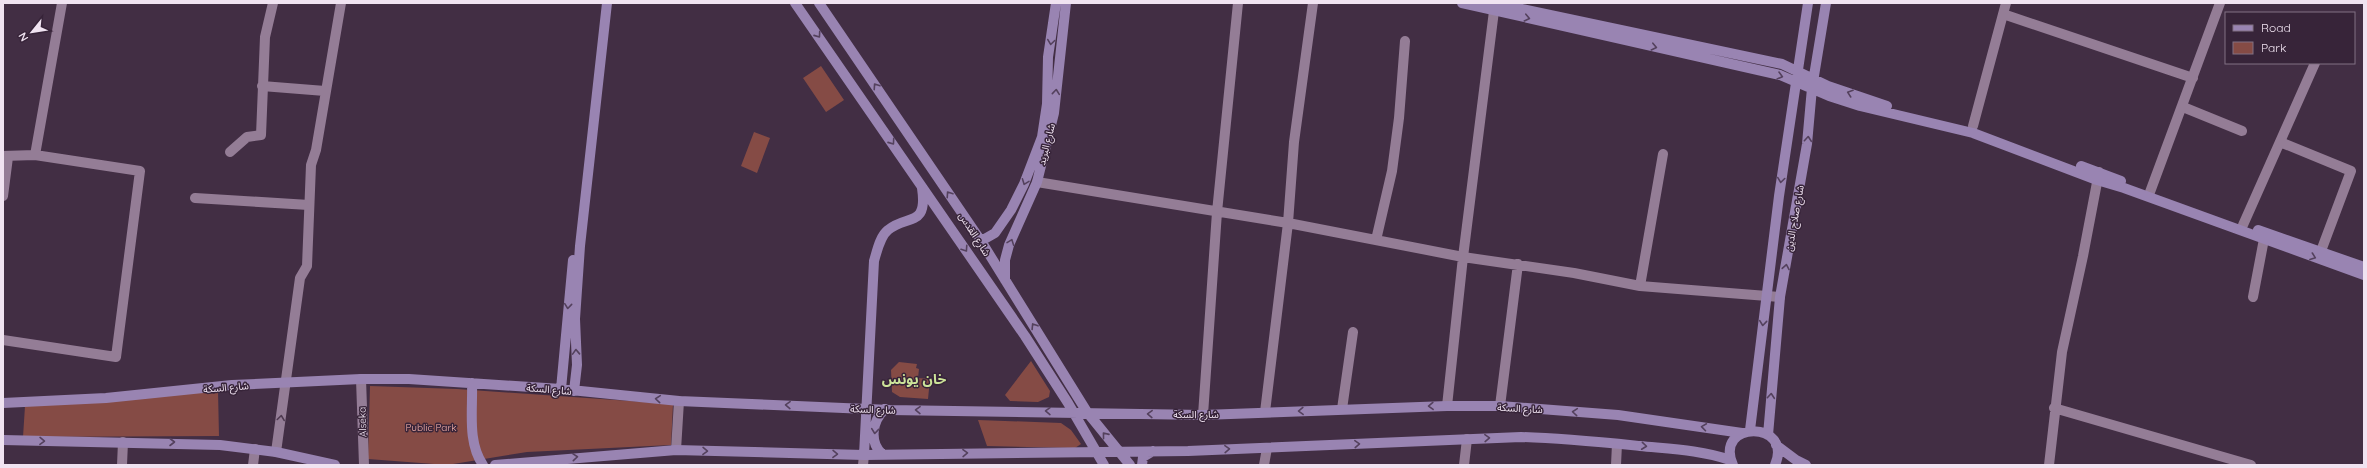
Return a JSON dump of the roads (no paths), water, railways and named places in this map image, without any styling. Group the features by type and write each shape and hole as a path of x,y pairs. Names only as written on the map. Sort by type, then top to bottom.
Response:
{"main road":[{"path":"561,389 567,315 600,3"},
{"path":"574,390 576,365 575,319 580,246 607,3"},
{"name":"شارع القدس","path":"795,3 922,184 1074,412 1104,465"},
{"name":"شارع القدس","path":"818,3 981,241 1087,412 1130,465"},
{"name":"شارع البريد","path":"981,241 995,233 1011,210 1024,184 1042,137 1047,104 1048,57 1056,3"},
{"name":"شارع البريد","path":"1005,280 1005,260 1037,182 1054,113 1066,3"},
{"path":"1462,3 1525,6 1782,64 1798,76 1813,83 1828,86 1882,105 1973,126 2098,176 2124,188 2364,275"},
{"name":"شارع صلاح الدين","path":"1746,431 1787,136 1798,76 1808,3"},
{"name":"شارع صلاح الدين","path":"1768,435 1780,297 1807,144 1813,83 1826,3"},
{"path":"1494,5 1780,75 1798,76"},
{"path":"1813,83 1829,96 1860,106 1973,133 2098,176 2150,192 2364,267"},
{"path":"863,460 874,261 886,232 897,225 908,222 920,212 924,199 922,184"},
{"name":"شارع السكة","path":"3,403 106,398 232,385 286,384 361,379 472,383 561,389 679,401 885,409 1203,415 1342,409 1500,406 1618,415 1746,431 1758,430 1768,435"},
{"path":"472,383 473,444 476,455 483,465"},
{"path":"882,454 876,446 874,431 877,418 885,409"},
{"path":"495,465 676,450 863,460 882,454 1119,452 1267,448 1467,439 1568,438 1712,454 1731,462 1732,444 1746,431"},
{"path":"1768,435 1776,445 1796,460 1806,465"},
{"path":"3,440 187,442 255,448 335,465"},
{"path":"1775,465 1778,452 1776,445"},
{"path":"1142,465 1143,456 1153,451"},
{"path":"533,465 543,460"}],"street":[{"path":"36,155 62,3"},
{"path":"230,152 247,137 261,135 262,86 266,36 273,3"},
{"path":"276,452 300,278 307,266 311,165 316,150 341,3"},
{"path":"1203,415 1217,212 1238,3"},
{"path":"1266,412 1288,223 1294,142 1313,3"},
{"path":"1973,126 2006,3"},
{"path":"2150,192 2220,3"},
{"path":"1447,406 1463,257 1494,5"},
{"path":"2003,14 2193,78"},
{"path":"1376,240 1392,171 1399,118 1405,41"},
{"path":"2243,225 2315,64"},
{"path":"262,86 325,91"},
{"path":"2182,107 2242,131"},
{"path":"2280,142 2351,171 2321,251"},
{"path":"1640,286 1663,154"},
{"path":"3,196 6,156 36,155 140,171 116,357 3,340"},
{"path":"2049,465 2054,408 2062,352 2084,256 2098,176"},
{"path":"1037,182 1288,223 1463,257 1518,264 1640,286 1780,297"},
{"path":"195,198 309,205"},
{"path":"2253,297 2264,239"},
{"path":"1500,406 1518,264"},
{"path":"1342,409 1353,332"},
{"name":"Alseka","path":"361,379 364,465"},
{"path":"676,450 679,401"},
{"path":"2054,408 2251,465"},
{"path":"1464,465 1467,439"},
{"path":"122,465 123,442"},
{"path":"1616,465 1617,444"},
{"path":"253,465 255,448"},
{"path":"1264,465 1267,448"}],"district":[{"name":"خان يونس","path":"914,379"}],"park label":[{"name":"Public Park","path":"431,427"}]}
